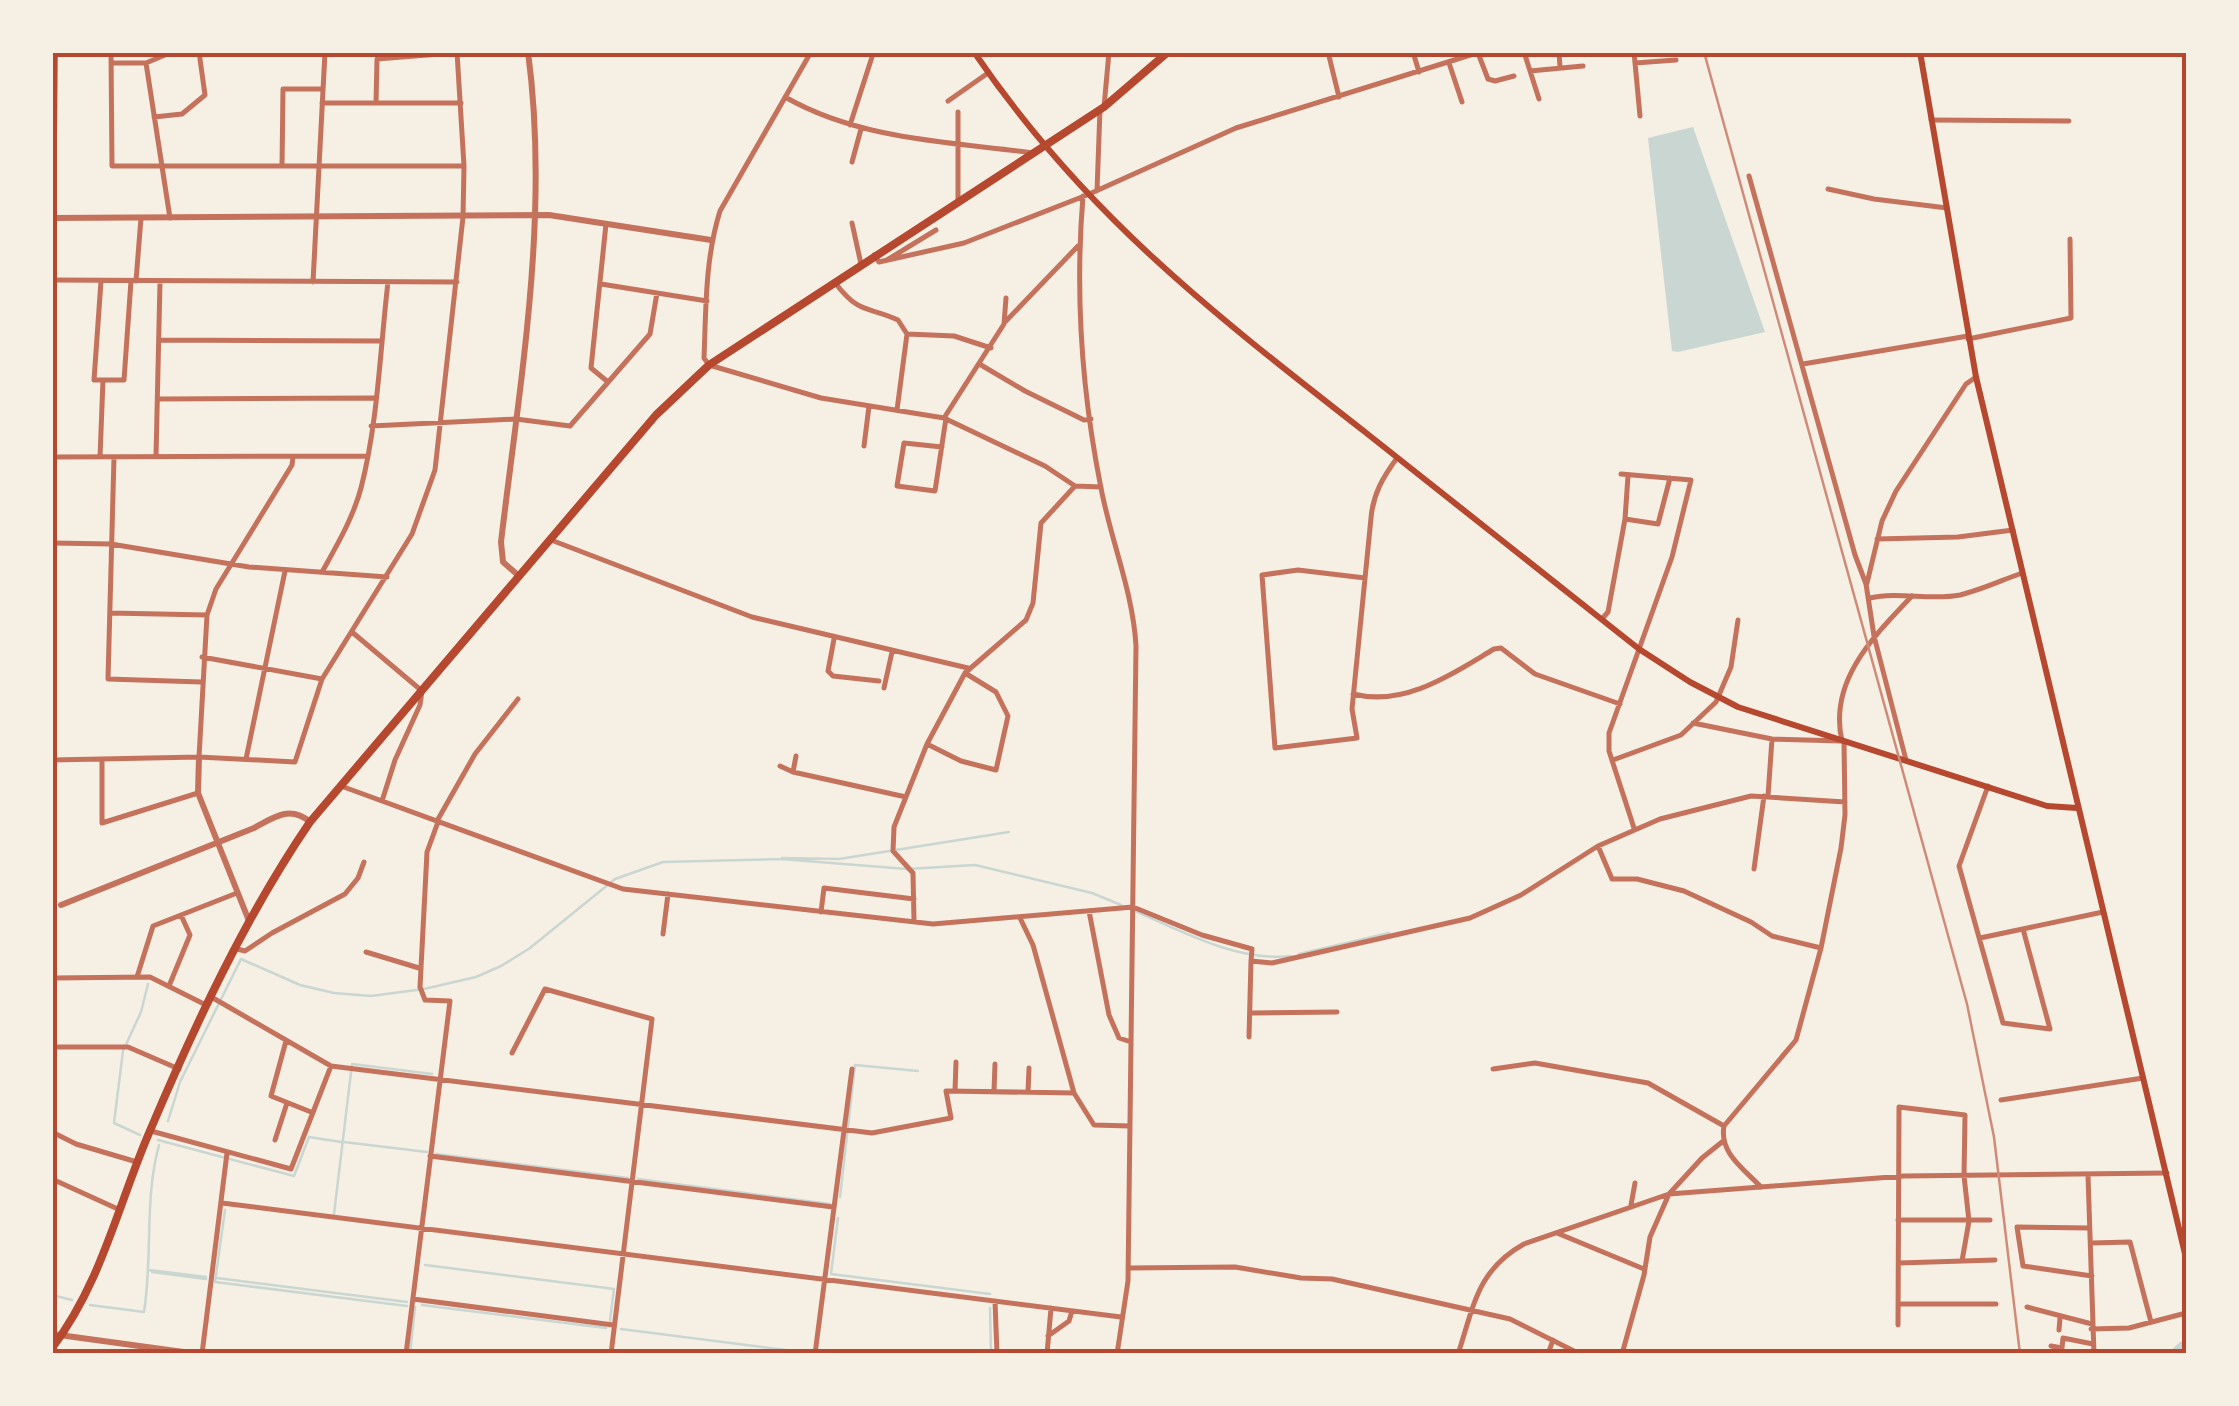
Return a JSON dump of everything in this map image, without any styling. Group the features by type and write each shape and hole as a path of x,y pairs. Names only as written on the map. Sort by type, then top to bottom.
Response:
{"main road":[{"path":"974,52 1040,150 1142,251 1220,319 1639,649 1720,697 2047,806 2077,808"},
{"path":"52,1348 95,1278 150,1130 249,921 310,822 656,415 709,365 1102,108 1168,52"},
{"path":"1920,52 1976,377 2186,1258"}],"street":[{"path":"55,52 53,220 536,215 711,240"},
{"path":"112,52 112,166 464,166"},
{"path":"112,63 146,63 172,52"},
{"path":"154,117 182,114 205,94 198,52"},
{"path":"313,282 325,52"},
{"path":"519,576 503,562 501,542 536,215 536,132 528,52"},
{"path":"811,52 720,211 711,240 704,358 709,365 821,398 945,418 1045,466 1075,486 1101,487"},
{"path":"1097,190 1110,52"},
{"path":"1328,52 1339,97"},
{"path":"1414,52 1419,72"},
{"path":"1524,52 1539,99"},
{"path":"1559,52 1560,67"},
{"path":"1634,52 1640,116"},
{"path":"52,760 199,757 294,762 322,679 412,534 435,470 457,282 464,166 459,53 377,59 376,103"},
{"path":"874,255 879,262 964,243 1085,196 1236,128 1477,53 1488,78 1495,81 1514,76"},
{"path":"850,124 872,57"},
{"path":"1636,64 1676,60"},
{"path":"146,63 170,218"},
{"path":"1449,63 1462,102"},
{"path":"1530,70 1583,66"},
{"path":"948,101 988,73"},
{"path":"282,166 284,89 323,89"},
{"path":"785,98 809,111 861,128 1040,150"},
{"path":"322,103 461,103"},
{"path":"958,112 958,205"},
{"path":"1931,120 2069,122"},
{"path":"852,162 861,128"},
{"path":"1749,176 1870,598 1868,612 1906,760"},
{"path":"1828,189 1946,208"},
{"path":"1085,196 1077,290 1091,419 1101,487 1135,619 1128,1268 1117,1354"},
{"path":"101,281 94,380 124,380 140,218"},
{"path":"606,224 591,368 608,382"},
{"path":"852,224 861,264"},
{"path":"886,261 936,230"},
{"path":"1803,364 2071,318 2070,239"},
{"path":"942,448 904,442 897,486 935,491 942,448 945,418 1004,324 1078,246"},
{"path":"52,280 457,282"},
{"path":"156,456 160,282"},
{"path":"322,572 355,505 368,456 388,282"},
{"path":"835,282 848,300 863,310 894,316 908,334 954,336 990,348"},
{"path":"600,284 706,300"},
{"path":"372,426 516,419 570,426 650,334 657,293"},
{"path":"1004,324 1006,298"},
{"path":"897,410 901,360 908,334"},
{"path":"160,340 381,341"},
{"path":"981,365 1026,392 1084,420 1091,419"},
{"path":"1866,584 1877,539 1896,491 1966,384 1976,377"},
{"path":"100,457 103,380"},
{"path":"158,399 374,398"},
{"path":"864,446 868,406"},
{"path":"249,921 198,793 202,657 207,615 216,589 292,466 293,456"},
{"path":"52,458 368,456"},
{"path":"114,457 108,679 201,682"},
{"path":"1365,578 1298,570 1262,575 1275,748 1356,738 1353,694 1376,492 1397,458"},
{"path":"1602,619 1608,612 1626,518 1625,475 1691,480 1672,557 1609,733 1608,743 1634,828"},
{"path":"1626,518 1658,524 1670,478"},
{"path":"914,922 913,873 894,851 892,841 906,797 927,744 967,671 1026,620 1033,604 1041,522 1075,486"},
{"path":"1877,539 1958,537 2013,530"},
{"path":"551,540 752,617 967,671 996,692 1008,716 996,770 961,761 927,744"},
{"path":"52,543 111,544 284,571 387,577"},
{"path":"246,759 284,571"},
{"path":"1870,598 1890,593 1958,595 2023,573"},
{"path":"1762,1189 1728,1154 1724,1126 1796,1040 1842,848 1845,802 1843,741 1838,722 1844,690 1859,656 1912,596"},
{"path":"110,613 207,615"},
{"path":"1613,760 1681,735 1720,697 1731,668 1738,620"},
{"path":"352,632 422,691 382,801"},
{"path":"834,638 828,670 833,676 881,684 892,652"},
{"path":"1353,694 1386,697 1408,693 1444,680 1502,648 1535,674 1620,704"},
{"path":"202,657 322,679"},
{"path":"406,1354 450,1001 422,997 419,968 427,852 438,821 475,754 518,699"},
{"path":"1693,722 1772,739 1843,741"},
{"path":"1754,869 1772,739"},
{"path":"794,772 796,756"},
{"path":"102,759 102,822 198,793"},
{"path":"780,766 906,797"},
{"path":"340,786 623,889 933,924 1133,910 1252,949 1248,1037"},
{"path":"1988,786 1960,866 2003,1023 2050,1029 2024,929"},
{"path":"1251,961 1290,962 1470,918 1521,895 1634,828 1732,800 1766,796 1845,802"},
{"path":"57,904 283,813 295,812 310,822"},
{"path":"1598,846 1612,879 1637,878 1684,891 1772,936 1821,948"},
{"path":"237,949 245,952 345,894 358,878 364,862"},
{"path":"821,912 824,888 914,899"},
{"path":"137,977 153,926 237,892"},
{"path":"663,934 668,894"},
{"path":"1089,911 1109,1015 1118,1038 1131,1042"},
{"path":"1980,938 2103,912"},
{"path":"169,986 190,935 181,915"},
{"path":"1020,917 1034,945 1074,1092 1094,1125 1130,1126"},
{"path":"366,952 419,968"},
{"path":"52,978 150,976 211,1002 331,1066 872,1133 950,1118 946,1090 1074,1092"},
{"path":"512,1054 545,989 652,1019 611,1354"},
{"path":"1252,1013 1336,1012"},
{"path":"286,1041 271,1096 312,1112"},
{"path":"52,1046 128,1047 179,1070"},
{"path":"955,1091 956,1062"},
{"path":"1493,1069 1535,1063 1648,1083 1724,1126"},
{"path":"994,1091 995,1064"},
{"path":"150,1130 292,1170 331,1066"},
{"path":"1028,1092 1029,1068"},
{"path":"815,1354 852,1069"},
{"path":"2000,1100 2143,1078"},
{"path":"275,1140 287,1102"},
{"path":"1898,1326 1899,1107 1965,1114 1968,1220 1962,1261"},
{"path":"52,1132 76,1144 137,1162"},
{"path":"1622,1354 1650,1236 1669,1194 1702,1158 1724,1141"},
{"path":"57,1335 200,1354 227,1153"},
{"path":"430,1156 833,1207"},
{"path":"1458,1354 1481,1284 1504,1255 1669,1194 1964,1176 2167,1173"},
{"path":"2088,1176 2094,1354"},
{"path":"52,1179 120,1210"},
{"path":"1630,1206 1635,1183"},
{"path":"222,1203 1121,1317"},
{"path":"1897,1220 1990,1220"},
{"path":"2088,1228 2017,1228 2022,1266 2092,1276"},
{"path":"1557,1233 1644,1269"},
{"path":"2092,1243 2130,1242 2151,1322"},
{"path":"1897,1263 1996,1260"},
{"path":"1128,1268 1234,1267 1332,1280 1510,1318 1580,1354"},
{"path":"413,1299 614,1325"},
{"path":"995,1301 997,1354"},
{"path":"1898,1304 1996,1304"},
{"path":"2027,1306 2092,1326 2129,1328 2186,1314"},
{"path":"1047,1354 1050,1308"},
{"path":"1046,1337 1069,1321 1072,1311"},
{"path":"2059,1330 2060,1318"},
{"path":"2051,1346 2062,1348 2063,1338 2093,1344"},
{"path":"1548,1354 1552,1340"}],"shaded area":[{"path":"1693,127 1765,332 1678,352 1672,351 1648,138"}],"waterway":[{"path":"782,858 839,859 1009,832"},
{"path":"168,1121 180,1082 241,959 300,985 334,993 371,996 424,989 476,977 501,966 530,948 615,879 663,862 781,859 907,869 975,865 1092,893 1121,905"},
{"path":"1133,910 1230,950 1291,956"},
{"path":"1299,954 1389,933"},
{"path":"140,1135 114,1123 123,1051 141,1012 148,984"},
{"path":"334,1214 352,1064 432,1074"},
{"path":"840,1197 855,1065 918,1071"},
{"path":"158,1140 294,1176 309,1137 341,1142"},
{"path":"344,1142 427,1152"},
{"path":"90,1305 144,1312 152,1186 159,1145"},
{"path":"436,1154 628,1178"},
{"path":"638,1179 830,1204"},
{"path":"225,1210 215,1282 407,1306"},
{"path":"838,1218 831,1274 990,1294"},
{"path":"425,1265 614,1289 610,1321"},
{"path":"149,1270 206,1277"},
{"path":"152,1272 206,1279"},
{"path":"217,1278 407,1302"},
{"path":"52,1295 72,1300"},
{"path":"422,1305 606,1328"},
{"path":"410,1354 415,1307"},
{"path":"990,1308 991,1354"},
{"path":"621,1329 809,1353"},
{"path":"2180,1354 2186,1349"}],"railway":[{"path":"1704,52 1967,1004 1994,1137 2020,1354"}]}
